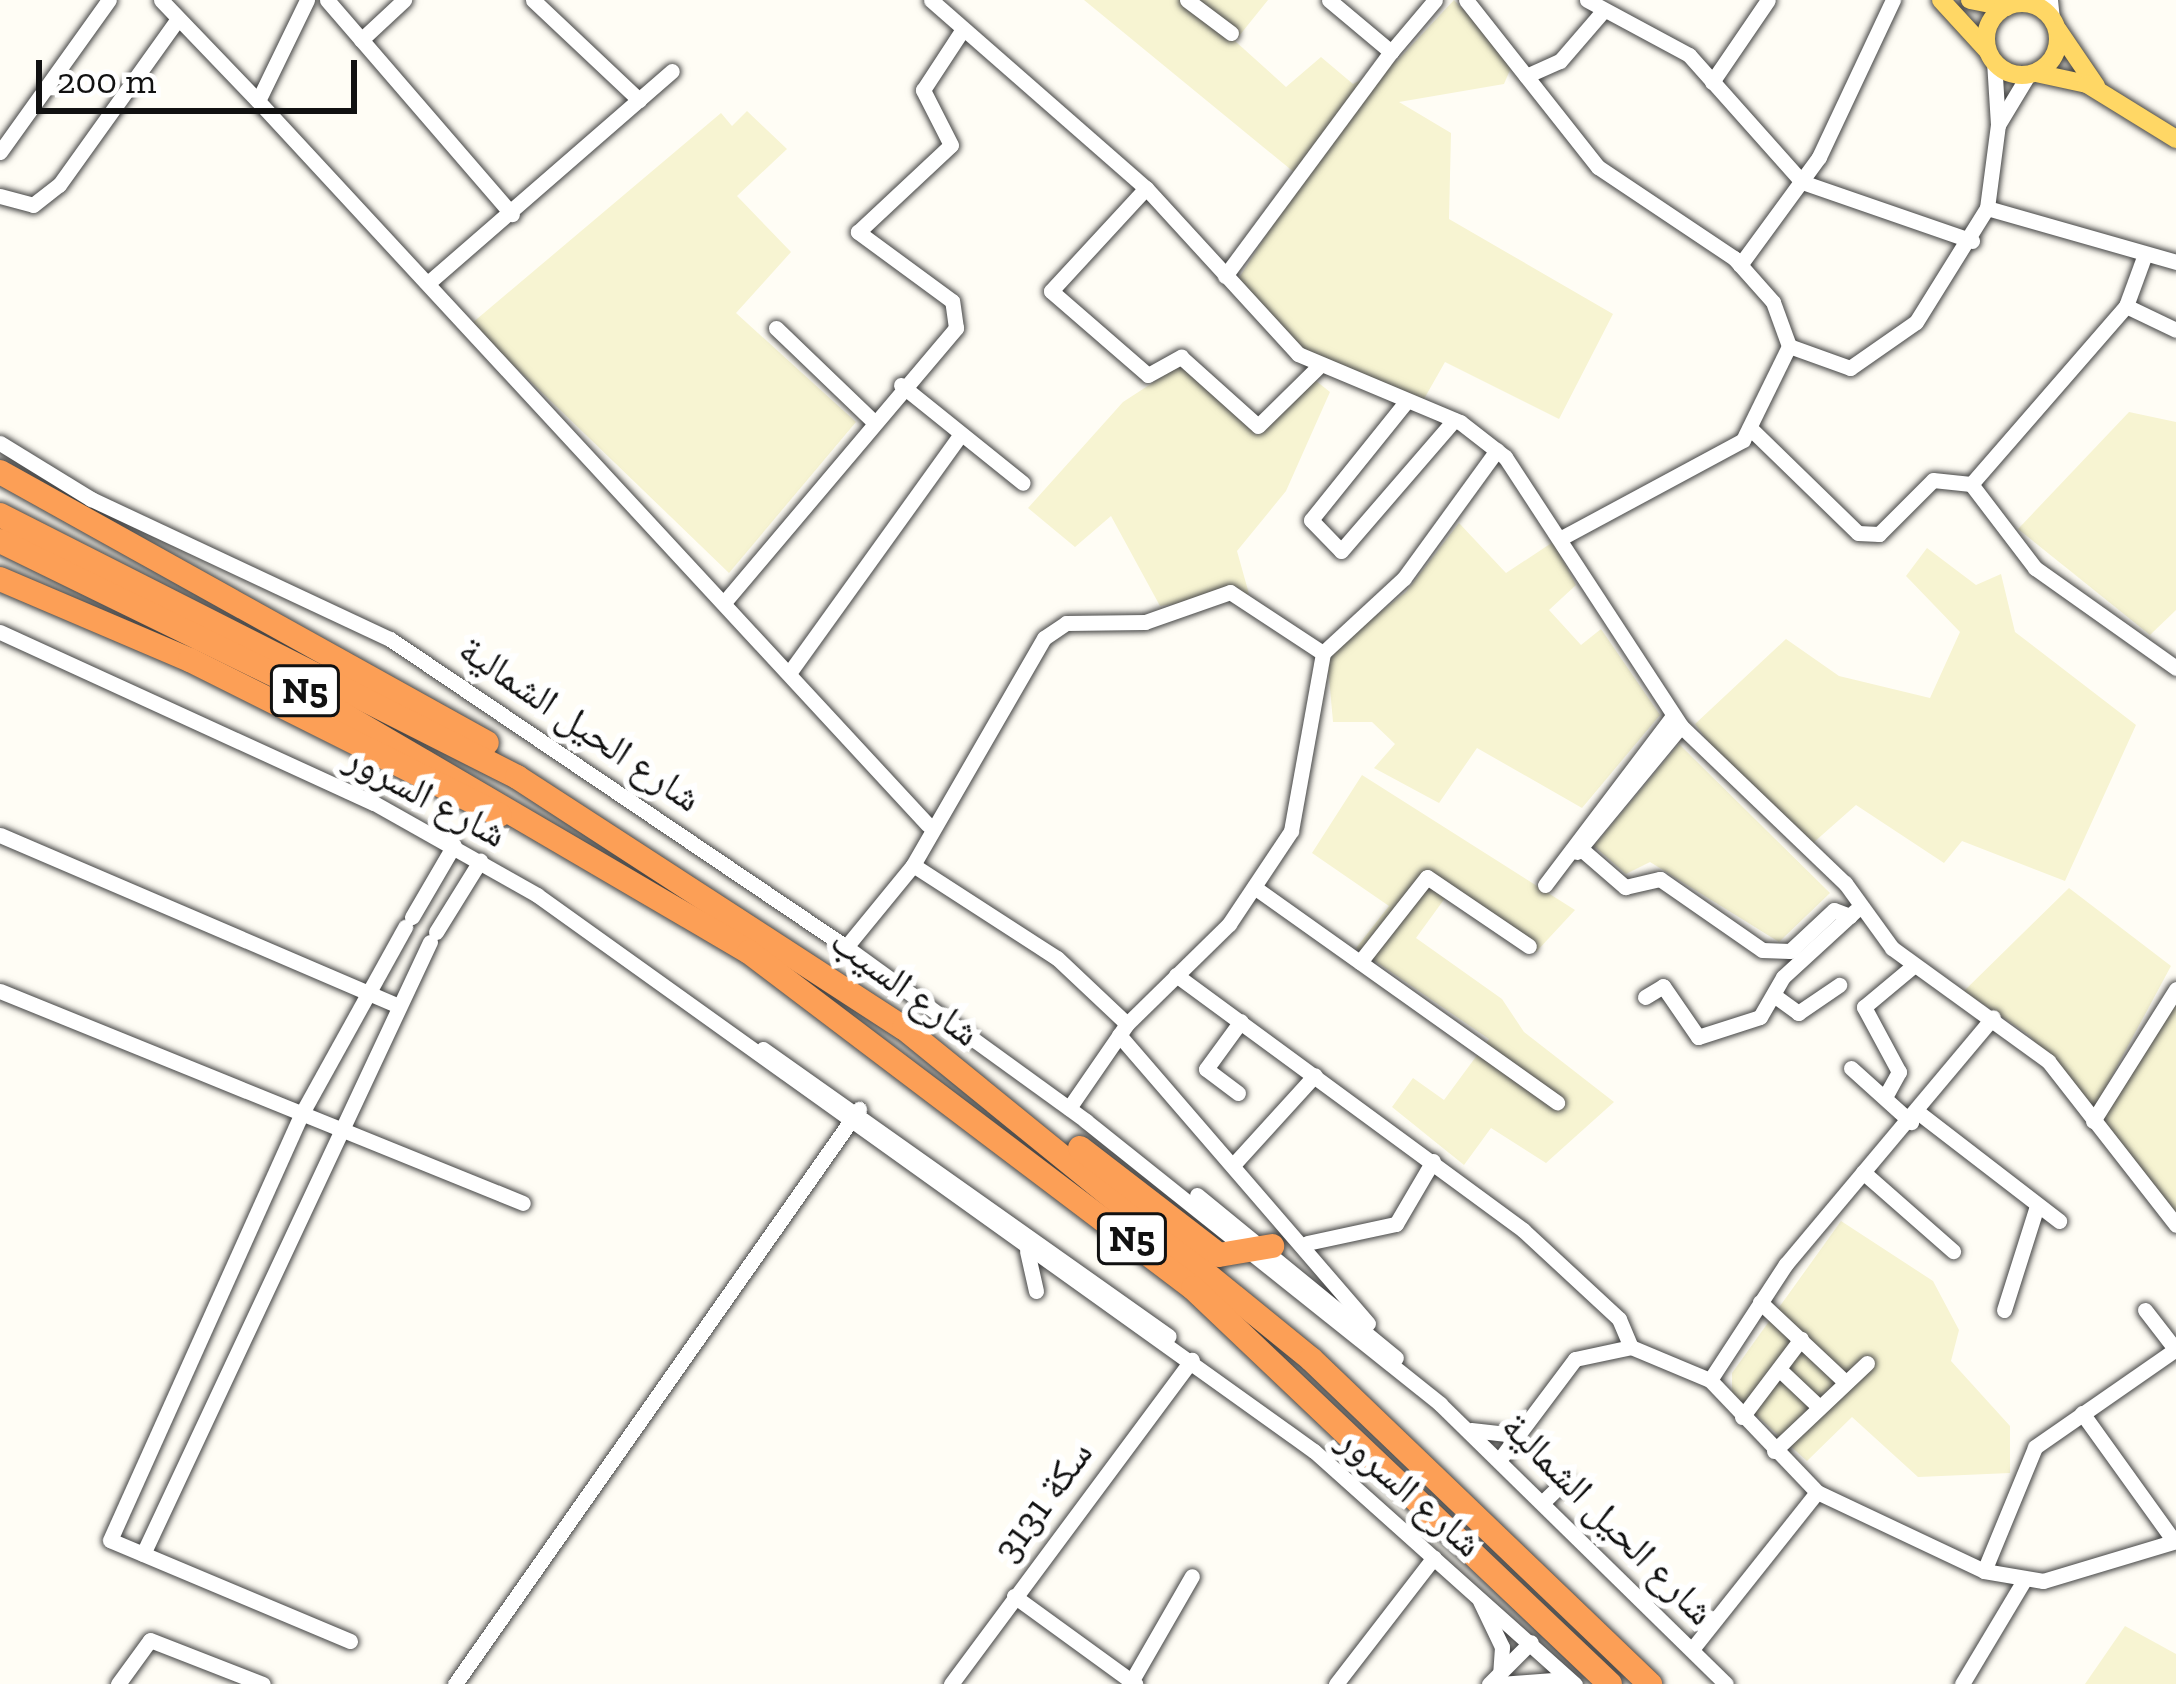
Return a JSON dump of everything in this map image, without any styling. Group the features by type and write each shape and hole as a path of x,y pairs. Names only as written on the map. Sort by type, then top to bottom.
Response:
{"highway":[{"path":"0,472 476,735 758,925"},
{"name":"شارع السيب","path":"0,515 415,720 758,925 904,1028 1311,1359 1650,1684"},
{"name":"شارع السيب","path":"0,541 281,678 600,860 976,1114 1193,1288 1610,1684"},
{"path":"0,579 600,860"},
{"path":"904,1028 1225,1244 1265,1251"}],"main road":[{"path":"1942,0 1991,57 2032,74 2099,90 2176,139"},
{"path":"1970,0 2010,4 2053,16 2099,90"},
{"path":"1991,57 1990,22 2010,4"},
{"path":"2032,74 2055,55 2053,16"}],"street":[{"path":"0,152 110,0"},
{"path":"161,0 727,599 928,825"},
{"path":"258,101 307,0"},
{"path":"327,0 512,214"},
{"path":"361,40 404,0"},
{"path":"533,0 639,100"},
{"path":"931,0 1146,188 1317,368 1454,420 1497,451 1564,536 1677,721 1912,967 1993,1017 2048,1061 2176,1225"},
{"path":"1187,0 1231,33"},
{"path":"1329,0 1391,52"},
{"path":"1226,276 1391,52 1435,0"},
{"path":"1587,0 1603,11 1633,16 1712,82 1802,182 1972,242"},
{"path":"1712,82 1768,0"},
{"path":"1741,265 1802,182 1893,0"},
{"path":"1470,2 1598,167 1741,265 1773,302 1789,346 1750,429 1564,536"},
{"path":"1526,76 1559,61 1603,11"},
{"path":"0,196 33,206 59,185 177,20"},
{"path":"727,599 872,420 956,328 958,309 858,232 950,145 923,90 963,29"},
{"path":"1789,346 1838,368 1865,364 1916,322 1972,242 1987,208 1998,125 1991,57"},
{"path":"428,283 672,71"},
{"path":"1998,125 2032,74"},
{"path":"1146,188 1051,291 1148,375 1181,357 1258,426 1317,368"},
{"path":"1987,208 2144,257 2176,262"},
{"path":"1971,484 2126,306 2144,257"},
{"path":"2126,306 2176,330"},
{"path":"776,328 872,420"},
{"path":"902,385 1023,483"},
{"path":"1405,403 1311,520 1341,550 1454,420"},
{"path":"1750,429 1858,533 1880,534 1934,480 1971,484 2035,568 2176,668"},
{"path":"792,669 960,435"},
{"name":"شارع الحيل الشمالية","path":"0,443 92,499 390,639 846,947 1069,1108 1346,1311 1439,1404"},
{"path":"1069,1108 1123,1029 1254,887 1301,810 1323,652 1404,578 1497,451"},
{"path":"846,947 913,865 928,825 1043,638 1066,623 1145,622 1230,592 1323,652"},
{"name":"شارع السرور","path":"0,632 454,845 1128,1300 1192,1360"},
{"path":"1677,721 1580,848 1552,882 1677,721"},
{"path":"0,836 396,1006"},
{"path":"350,1641 110,1540 302,1113 364,991 454,845"},
{"path":"1580,848 1625,887 1660,879 1762,950 1790,951 1834,910 1856,911"},
{"path":"142,1553 396,1006 480,861"},
{"path":"913,865 1057,958 1307,1243 1380,1342"},
{"path":"1360,962 1427,878 1529,946"},
{"path":"1254,887 1557,1102"},
{"path":"1645,997 1663,986 1698,1037 1760,1017 1856,911"},
{"path":"412,917 436,932"},
{"path":"1885,1097 1899,1072 1864,1007 1912,967"},
{"path":"1176,975 1433,1162 1603,1304 1631,1347 1710,1381 1816,1492 1984,1571 2023,1582 2105,1569 2175,1541 2082,1413"},
{"path":"1775,996 1798,1012 1839,986"},
{"path":"2093,1121 2176,989"},
{"path":"0,991 523,1203"},
{"path":"1710,1381 1760,1302 1993,1017"},
{"path":"1238,1093 1206,1069 1240,1022"},
{"name":"شارع السرور","path":"731,1031 784,1074 855,1115 917,1167 1228,1387 1434,1556 1574,1682"},
{"path":"1851,1068 2060,1221"},
{"path":"784,1074 830,1117 832,1148"},
{"path":"1234,1164 1315,1075"},
{"path":"455,1684 855,1115"},
{"name":"شارع الحيل الشمالية","path":"1086,1121 1225,1244"},
{"path":"1307,1243 1390,1228 1433,1162"},
{"path":"917,1167 1027,1251 1036,1291 1063,1282 1102,1298"},
{"path":"1863,1172 1953,1251"},
{"path":"2004,1310 2037,1206"},
{"path":"1265,1251 1288,1224"},
{"name":"شارع الحيل الشمالية","path":"1265,1251 1497,1455 1726,1684"},
{"path":"1760,1302 1844,1381"},
{"path":"1984,1571 2024,1462 2082,1413 2176,1349 2145,1310"},
{"path":"1742,1417 1802,1339"},
{"path":"1165,1342 1173,1384 1228,1387"},
{"path":"1497,1455 1575,1359 1631,1347"},
{"name":"سكة 3131","path":"951,1684 1192,1360"},
{"path":"1774,1450 1867,1364"},
{"path":"1781,1371 1819,1406"},
{"path":"1470,1430 1516,1435"},
{"path":"1516,1435 1519,1477"},
{"path":"1544,1501 1566,1480"},
{"path":"1693,1648 1816,1492"},
{"path":"1336,1684 1434,1556"},
{"path":"1014,1596 1133,1683 1192,1576"},
{"path":"1962,1684 2023,1582"},
{"path":"1476,1593 1498,1635 1496,1680"},
{"path":"118,1684 150,1640 263,1684"},
{"path":"1496,1680 1531,1642"},
{"path":"1496,1680 1574,1682"}],"shaded area":[{"path":"1084,0 1268,0 1235,41 1286,87 1321,57 1353,84 1398,60 1454,0 1513,63 1504,84 1399,102 1451,133 1449,219 1613,314 1559,419 1445,362 1424,399 1305,351 1239,278 1307,171 1295,173"},
{"path":"747,111 787,149 737,196 791,252 736,313 856,422 729,573 471,324 721,113 732,126"},
{"path":"1180,365 1257,435 1315,380 1330,392 1286,491 1237,551 1249,594 1160,606 1111,516 1075,547 1028,508 1123,402"},
{"path":"2129,412 2176,422 2176,610 2150,635 2018,529"},
{"path":"1459,523 1506,573 1553,542 1576,585 1549,610 1581,645 1601,629 1660,715 1582,808 1477,748 1439,803 1374,768 1395,744 1372,722 1333,722 1327,654 1406,592"},
{"path":"1927,548 1976,585 2001,574 2015,632 2136,725 2065,881 1962,841 1944,863 1856,805 1813,843 1732,773 1695,724 1786,639 1839,676 1930,698 1960,632 1906,576"},
{"path":"1679,744 1830,893 1779,942 1650,862 1626,874 1594,846"},
{"path":"1362,775 1575,910 1536,952 1448,894 1416,938 1502,999 1524,1032 1614,1102 1546,1163 1491,1128 1464,1165 1392,1107 1413,1078 1444,1100 1489,1039 1356,948 1389,906 1312,853"},
{"path":"2069,888 2171,966 2094,1109 2029,1035 1964,991"},
{"path":"2176,993 2176,1220 2098,1119"},
{"path":"1841,1221 1933,1281 1959,1330 1951,1361 2010,1426 2010,1473 1918,1477 1852,1417 1807,1461 1732,1393 1732,1373"},
{"path":"2125,1626 2176,1654 2176,1684 2085,1684"}]}
